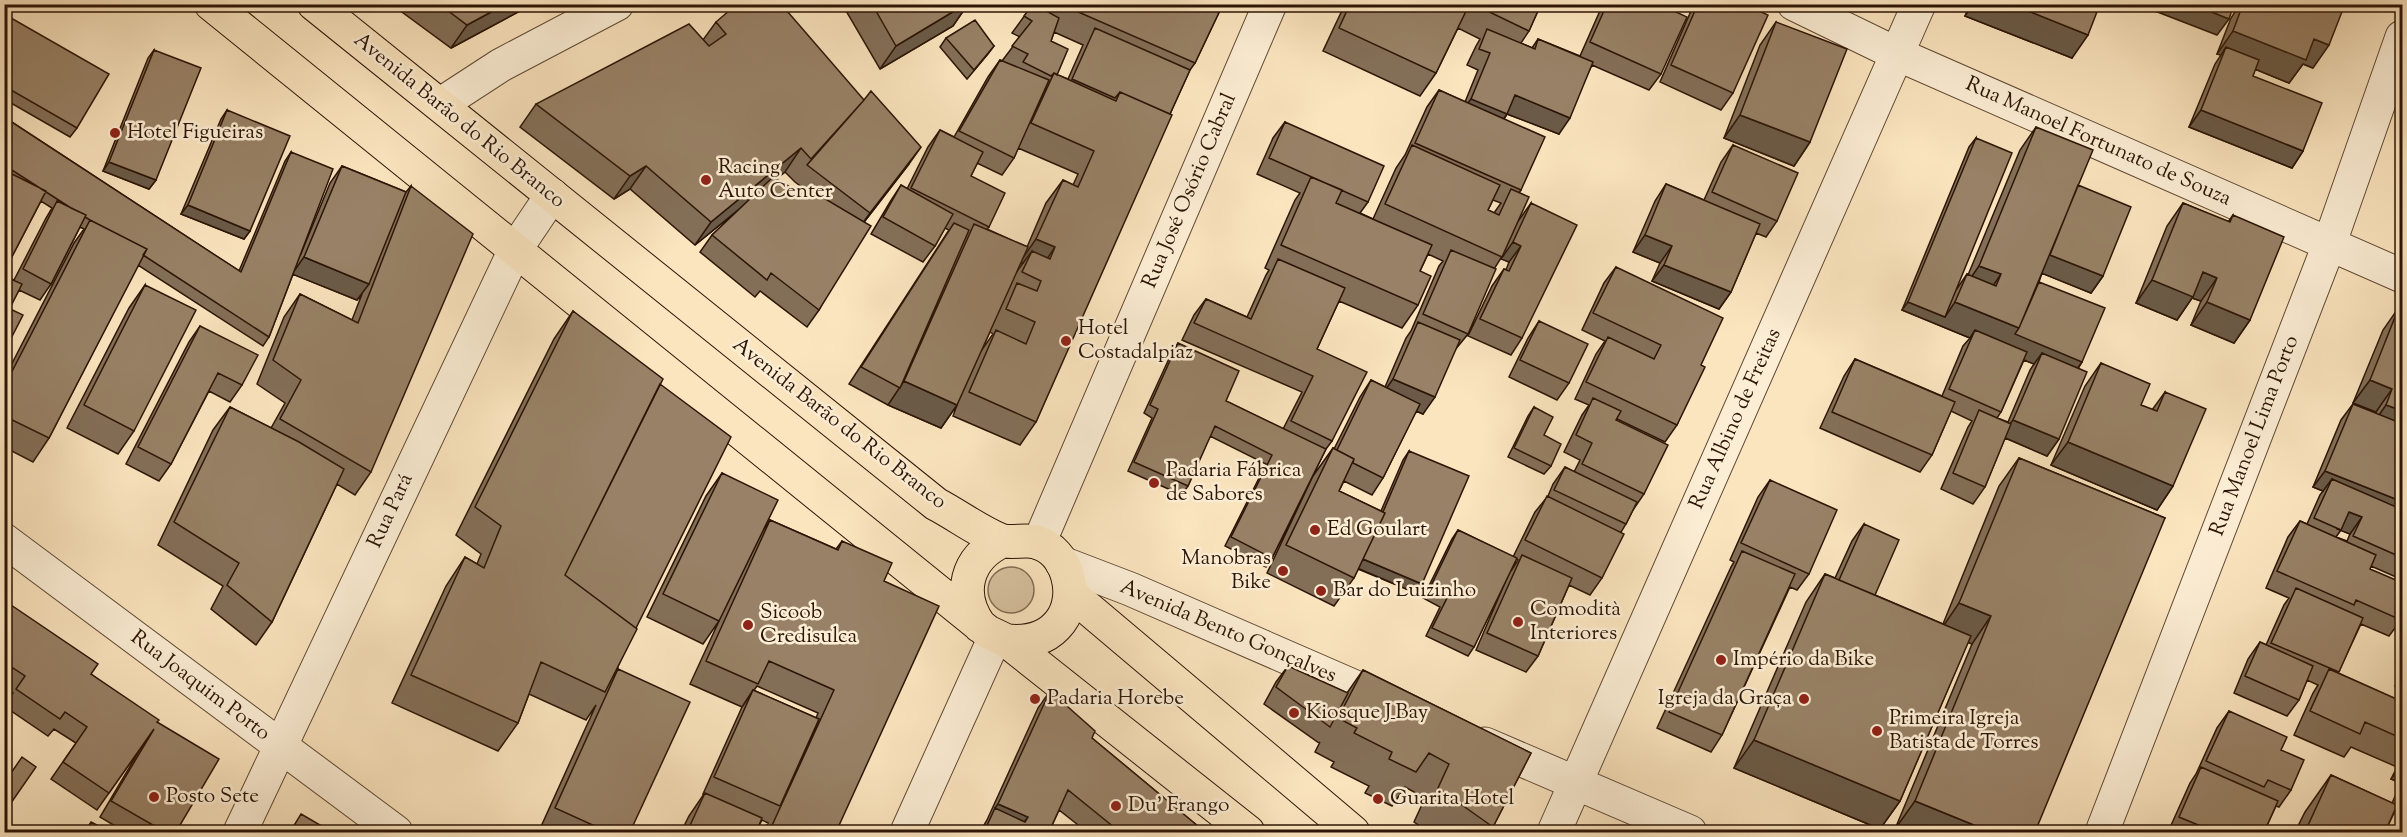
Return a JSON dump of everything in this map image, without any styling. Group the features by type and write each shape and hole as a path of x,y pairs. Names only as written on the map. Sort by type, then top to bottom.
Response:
{"main road":[{"path":"211,4 994,635 1248,832"},
{"name":"Avenida Barão do Rio Branco","path":"314,4 936,504 1002,541 1021,539 1051,553"},
{"path":"1002,541 980,554 968,577 968,603 994,635 1029,641 1050,632 1060,621 1068,608 1071,594 1069,577 1051,553"},
{"path":"1071,594 1353,832"}],"street":[{"path":"441,104 501,65 617,4"},
{"name":"Rua José Osório Cabral","path":"1051,553 1270,4"},
{"name":"Rua Manoel Fortunato de Souza","path":"1794,4 1897,54 2403,276"},
{"name":"Rua Albino de Freitas","path":"1554,832 1919,4"},
{"name":"Rua Manoel Lima Porto","path":"2102,832 2329,245 2403,37"},
{"name":"Rua Pará","path":"240,832 279,745 515,249 552,195"},
{"name":"Rua Joaquim Porto","path":"4,540 396,832"},
{"name":"Avenida Bento Gonçalves","path":"1051,553 1424,717"},
{"path":"907,832 994,635"},
{"path":"1456,731 1690,832"}],"shaded area":[{"path":"1011,567 1027,574 1034,590 1027,606 1011,613 995,606 988,590 995,574"}],"building":[{"path":"439,4 506,4 467,25"},
{"path":"737,4 781,4 864,100 811,159 801,148 711,222 646,166 630,176 536,104 689,24 709,46 726,34 716,22"},
{"path":"872,4 966,4 896,46"},
{"path":"1033,4 1059,18 1051,41 1068,49 1057,75 1054,73 1051,76 1023,62 1028,54 1012,46 1032,21 1024,16"},
{"path":"1060,4 1223,4 1195,63"},
{"path":"1350,4 1458,4 1467,9 1436,73 1339,28"},
{"path":"1473,4 1541,4 1529,31"},
{"path":"1607,4 1659,4 1687,17 1661,74 1590,42"},
{"path":"1698,4 1744,4 1768,15 1733,93 1671,65"},
{"path":"2011,4 2100,4 2088,35"},
{"path":"2192,4 2234,4 2229,19"},
{"path":"2243,4 2345,4 2329,45 2314,39 2306,60 2233,31"},
{"path":"4,14 109,74 77,128 4,86"},
{"path":"975,20 994,46 974,70 946,38"},
{"path":"1776,22 1847,49 1810,142 1740,115"},
{"path":"1095,28 1190,70 1170,114 1120,92 1115,98 1072,79"},
{"path":"1487,29 1535,49 1538,39 1593,62 1570,118 1515,95 1507,114 1471,99 1490,53 1479,49"},
{"path":"2226,47 2259,60 2253,76 2322,103 2303,151 2201,110"},
{"path":"154,50 201,68 156,180 109,162"},
{"path":"1000,60 1049,80 1014,158 959,131"},
{"path":"1054,73 1116,101 1120,92 1172,115 1036,422 969,392 996,330 1026,344 1035,322 1006,309 1017,283 1037,291 1041,281 1022,272 1032,251 1050,259 1055,247 1036,239 1063,180 1078,187 1094,151 1031,123"},
{"path":"1439,90 1545,137 1521,190 1415,143"},
{"path":"871,91 921,147 870,213 807,165"},
{"path":"227,110 290,136 250,231 188,205"},
{"path":"4,117 241,272 291,152 333,169 269,337 143,255 147,249 90,220 85,217 86,215 71,208 4,165"},
{"path":"1285,122 1384,166 1368,202 1269,158"},
{"path":"2036,127 2093,150 2019,328 1955,302 1967,274 1996,286 2001,274 1979,266"},
{"path":"940,130 983,152 971,176 1005,193 989,227 911,188"},
{"path":"1976,138 2012,153 1945,317 1908,302"},
{"path":"1412,145 1500,185 1488,210 1499,215 1511,189 1529,197 1502,257 1385,204"},
{"path":"1733,145 1798,173 1777,221 1712,192"},
{"path":"342,166 406,192 369,284 304,257"},
{"path":"4,170 46,191 4,272"},
{"path":"773,177 808,198 812,191 871,226 819,310 771,273 767,280 712,235"},
{"path":"1311,177 1342,190 1336,203 1432,245 1420,271 1431,276 1418,305 1281,245"},
{"path":"1666,184 1760,224 1731,292 1664,265 1672,246 1645,235"},
{"path":"901,185 953,214 935,246 883,217"},
{"path":"2078,185 2131,207 2103,276 2050,255"},
{"path":"411,186 473,234 371,472 280,419 301,380 273,360 300,294 358,323"},
{"path":"57,201 86,215 51,284 23,269"},
{"path":"1531,203 1577,225 1522,338 1480,319 1504,269 1509,271 1521,246 1513,242"},
{"path":"2183,203 2230,222 2233,215 2284,237 2250,320 2207,302 2217,278 2203,272 2193,297 2152,280"},
{"path":"90,220 147,249 49,438 4,416 4,387"},
{"path":"954,223 969,230 900,388 861,367"},
{"path":"974,224 1028,247 957,405 904,381"},
{"path":"1451,250 1496,269 1468,334 1423,314"},
{"path":"1278,259 1345,288 1317,349 1367,372 1332,441 1291,421 1313,376 1194,323 1206,299 1251,319"},
{"path":"1616,267 1723,318 1701,365 1705,367 1677,425 1586,382 1608,337 1654,359 1661,345 1593,313"},
{"path":"4,276 22,284 11,306 4,303"},
{"path":"2039,282 2105,308 2082,362 2015,334"},
{"path":"145,285 196,310 134,431 84,405"},
{"path":"4,306 23,315 4,352"},
{"path":"2399,307 2403,308 2403,411 2386,405 2392,389 2370,380"},
{"path":"573,311 663,379 565,575 637,629 605,692 541,662 518,723 411,675 465,557 484,568 501,526 475,507"},
{"path":"1539,321 1588,344 1569,383 1520,360"},
{"path":"1418,322 1460,340 1435,397 1393,379"},
{"path":"200,326 258,355 242,385 218,373 171,464 138,447"},
{"path":"1975,330 2027,352 2001,412 1949,389"},
{"path":"1178,343 1239,371 1226,401 1326,449 1272,558 1231,537 1272,455 1215,426 1188,486 1134,462 1158,409 1150,405"},
{"path":"2042,353 2087,372 2059,439 2013,420"},
{"path":"1855,359 1955,402 1932,455 1832,412"},
{"path":"2101,363 2150,384 2141,405 2157,411 2165,392 2206,409 2173,486 2068,442"},
{"path":"1371,380 1420,404 1383,478 1353,463 1354,459 1337,450"},
{"path":"660,384 731,437 636,628 565,575"},
{"path":"1593,398 1621,411 1616,420 1668,445 1644,494 1582,464 1592,443 1576,435"},
{"path":"2353,404 2403,424 2403,502 2325,471"},
{"path":"230,407 299,442 344,469 272,622 227,585 239,563 174,522"},
{"path":"1534,407 1553,417 1544,435 1561,444 1551,466 1514,448"},
{"path":"1979,410 2011,424 1985,487 1953,473"},
{"path":"1333,448 1354,459 1339,491 1385,513 1354,578 1286,545"},
{"path":"1409,451 1469,476 1422,584 1363,559 1385,513 1383,512"},
{"path":"2019,458 2165,518 2035,832 1991,832 1915,801 1991,616 1959,603"},
{"path":"1565,467 1637,502 1626,524 1554,490"},
{"path":"722,473 778,500 719,621 663,594"},
{"path":"2332,479 2403,510 2398,523 2403,524 2403,558 2353,536 2362,517 2349,512 2341,530 2314,518"},
{"path":"1770,480 1837,510 1809,574 1741,543"},
{"path":"1547,496 1624,534 1602,578 1525,540"},
{"path":"770,520 838,550 842,541 892,563 884,581 939,606 836,832 769,832 834,690 769,661 758,684 706,661"},
{"path":"2300,521 2376,555 2370,569 2403,583 2401,620 2356,600 2354,605 2277,571"},
{"path":"1864,524 1899,540 1875,595 1839,580"},
{"path":"1458,530 1517,558 1474,647 1432,628 1447,598 1429,590"},
{"name":"Império da Bike","path":"1742,551 1795,574 1722,735 1669,712"},
{"name":"Comodità Interiores","path":"1522,555 1572,578 1538,656 1487,633"},
{"path":"1825,574 1971,636 1900,801 1754,740"},
{"path":"2296,588 2363,618 2339,672 2271,643"},
{"path":"4,601 98,664 91,674 159,720 157,722 219,759 176,832 165,832 111,801 154,729 109,793 63,762 87,727 65,712 60,719 16,689 25,676 13,668 4,680"},
{"path":"2260,642 2313,666 2299,700 2245,676"},
{"path":"1288,666 1348,693 1330,727 1276,687"},
{"path":"618,669 690,702 630,832 608,832 555,808"},
{"path":"2329,669 2403,702 2403,739 2365,722 2360,734 2310,711"},
{"path":"1363,670 1531,753 1493,827 1438,788 1449,764 1429,753 1416,772 1389,759 1392,752 1354,733 1357,728 1338,718"},
{"path":"753,690 819,719 780,806 714,777"},
{"path":"1050,691 1095,731 1092,738 1205,832 1120,832 1068,790 1049,832 984,832 995,808 1025,822 1028,817 998,804"},
{"path":"2229,711 2287,737 2281,750 2304,760 2291,790 2268,780 2264,787 2206,761"},
{"path":"22,757 36,767 4,813 4,773 9,776"},
{"path":"2201,767 2278,801 2264,832 2215,832 2179,817"},
{"path":"2331,775 2397,805 2385,832 2305,832"},
{"path":"705,793 762,818 756,832 687,832"},
{"path":"301,814 332,832 290,832"},
{"path":"91,822 110,832 85,832"},
{"path":"1210,827 1218,832 1207,832"},
{"path":"2177,828 2187,832 2175,832"}],"place":[{"name":"Hotel Figueiras","path":"115,133"},
{"name":"Racing Auto Center","path":"706,180"},
{"name":"Hotel Costadalpiaz","path":"1066,341"},
{"name":"Padaria Fábrica de Sabores","path":"1154,483"},
{"name":"Ed Goulart","path":"1315,530"},
{"name":"Manobras Bike","path":"1283,571"},
{"name":"Bar do Luizinho","path":"1321,591"},
{"name":"Comodità Interiores","path":"1518,622"},
{"name":"Sicoob Credisulca","path":"748,625"},
{"name":"Império da Bike","path":"1721,660"},
{"name":"Padaria Horebe","path":"1035,699"},
{"name":"Igreja da Graça","path":"1804,699"},
{"name":"Kiosque J_Bay","path":"1294,713"},
{"name":"Primeira Igreja Batista de Torres","path":"1877,731"},
{"name":"Posto Sete","path":"154,797"},
{"name":"Guarita Hotel","path":"1378,799"},
{"name":"Du' Frango","path":"1116,806"}]}
